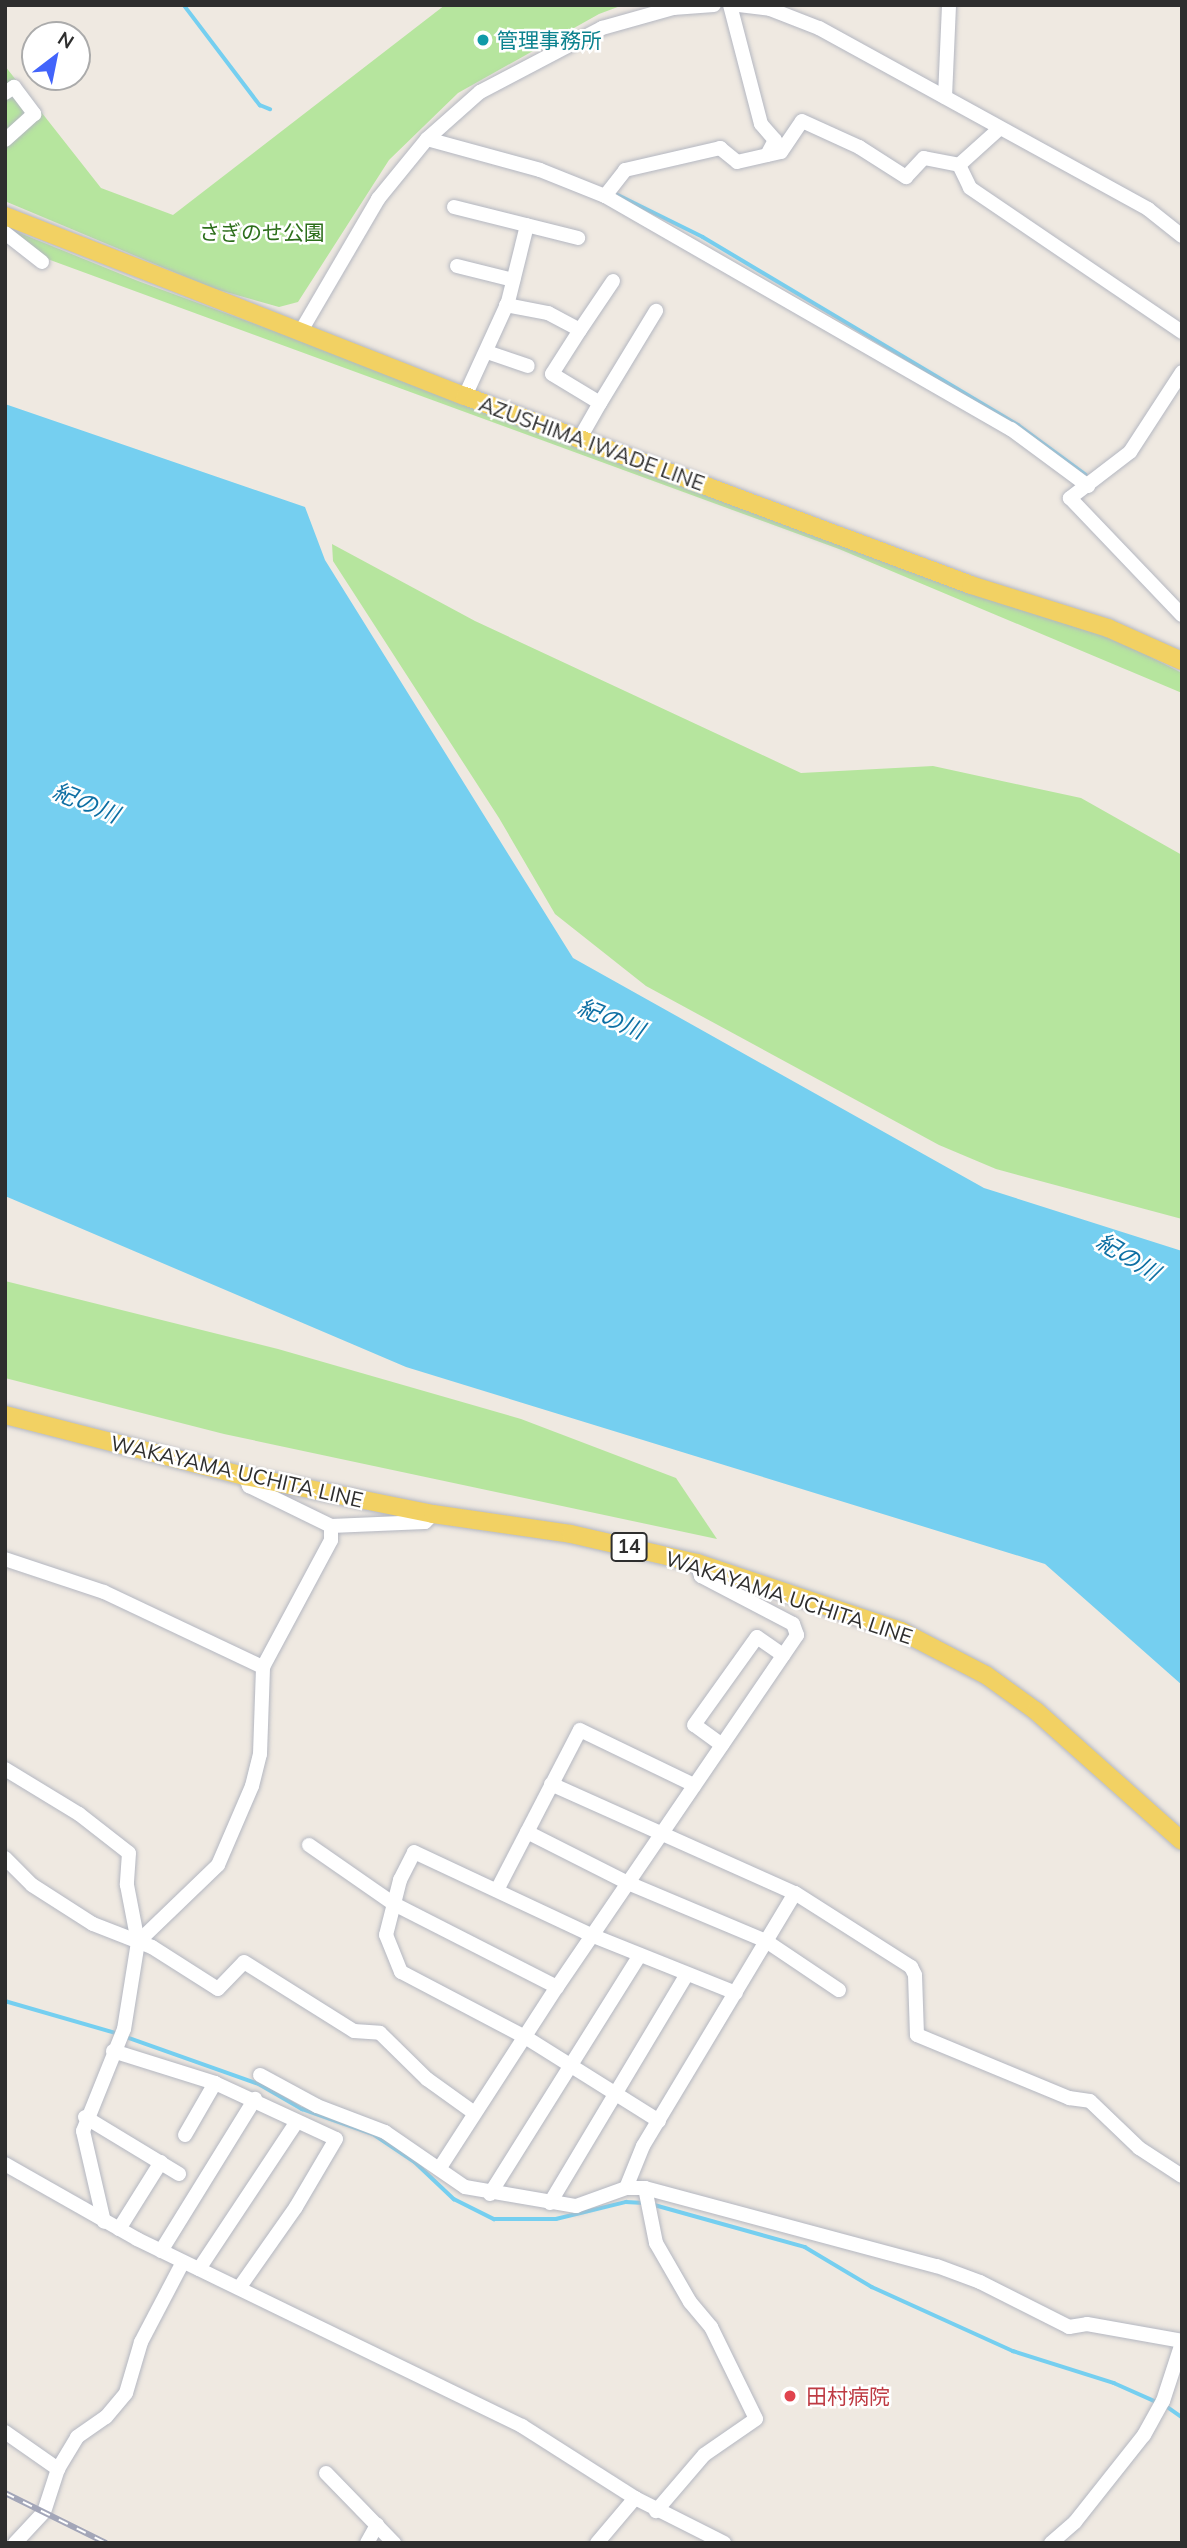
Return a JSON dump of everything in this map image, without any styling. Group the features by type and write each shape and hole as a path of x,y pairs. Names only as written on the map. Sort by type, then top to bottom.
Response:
{"main road":[{"name":"AZUSHIMA IWADE LINE","path":"5,216 465,396 971,585 1108,628 1182,661"},
{"name":"WAKAYAMA UCHITA LINE","path":"5,1415 244,1476 433,1514 571,1534 697,1563 901,1631 986,1675 1037,1711 1182,1841"}],"street":[{"path":"301,331 378,199 427,139 480,92 602,28 673,8 714,5"},
{"path":"730,5 761,124 775,140 767,155"},
{"path":"739,5 770,9 820,28 1148,209 1182,236"},
{"path":"946,97 949,5"},
{"path":"5,93 14,87 34,114 5,140"},
{"path":"605,196 625,170 720,148 737,162 781,152 802,121 859,147 906,177 924,158 959,165"},
{"path":"959,165 999,129"},
{"path":"427,139 540,170 605,196 1011,429 1088,486"},
{"path":"959,165 971,188 1182,332"},
{"path":"454,206 578,238"},
{"path":"465,396 506,305 527,225"},
{"path":"5,233 42,262"},
{"path":"457,266 513,280"},
{"path":"600,403 552,374 613,281"},
{"path":"506,305 548,313 580,330"},
{"path":"580,438 656,311"},
{"path":"487,352 528,366"},
{"path":"1182,372 1130,452 1070,498 1182,615"},
{"path":"244,1476 249,1486 331,1526 425,1522 433,1514"},
{"path":"138,1942 218,1866 252,1787 260,1754 263,1667 331,1540 331,1526"},
{"path":"5,1559 104,1592 263,1667"},
{"path":"441,2166 473,2112 797,1635 793,1624 701,1576 697,1563"},
{"path":"722,1745 694,1725 757,1637 783,1655"},
{"path":"497,1890 580,1730 694,1785"},
{"path":"5,1769 79,1814 129,1853 127,1885 138,1942 119,2040 85,2117 83,2131 104,2222"},
{"path":"551,1784 795,1893 911,1967 915,1975 917,2035 1069,2098 1090,2101 1139,2148 1182,2176"},
{"path":"527,1832 628,1882 766,1941 839,1990"},
{"path":"309,1845 394,1904 557,1987"},
{"path":"659,2121 525,2037 401,1972 386,1935 394,1904 414,1852 592,1935 736,1993"},
{"path":"5,1858 32,1885 93,1924 138,1942 218,1989 244,1962 354,2031 380,2034 427,2079 473,2112"},
{"path":"626,2188 630,2171 795,1893"},
{"path":"490,2194 640,1955"},
{"path":"550,2203 687,1974"},
{"path":"119,2040 255,2099 296,2123 336,2139 296,2207 239,2288"},
{"path":"260,2075 317,2106 385,2132 441,2166 465,2187 490,2194 576,2206 626,2188 645,2190 937,2266 1069,2327 1087,2324 1182,2342 1160,2407 1075,2522 1052,2543"},
{"path":"185,2135 215,2083"},
{"path":"162,2251 255,2099"},
{"path":"85,2117 179,2174"},
{"path":"199,2269 296,2123"},
{"path":"119,2229 161,2162"},
{"path":"5,2164 104,2222 522,2426 656,2511 724,2543"},
{"path":"645,2190 656,2243 690,2302 711,2327 756,2419 704,2455 656,2511"},
{"path":"15,2543 44,2512 58,2469 77,2437 106,2417 126,2393 141,2342 183,2262"},
{"path":"5,2432 58,2469"},
{"path":"326,2473 394,2543"},
{"path":"597,2543 635,2498"},
{"path":"367,2543 377,2525"}],"green space":[{"name":"さぎのせ公園","path":"445,5 623,5 599,14 458,93 389,160 298,302 279,307 212,288 7,202 5,66 21,86 21,91 25,91 101,188 173,215"},
{"path":"5,227 138,281 1112,637 1182,673 1182,693 839,549 42,257"},
{"path":"332,544 475,621 801,773 933,766 1081,798 1182,855 1182,1219 996,1169 939,1145 646,986 555,914 499,818 333,561"},
{"path":"5,1281 278,1349 521,1419 676,1478 717,1539 224,1434 5,1378"}],"water":[{"name":"紀の川","path":"5,404 305,507 325,560 573,958 984,1188 1182,1251 1182,1685 1045,1564 406,1367 5,1196"}],"waterway":[{"path":"184,5 260,105 270,109"},
{"path":"614,193 703,237 1018,425 1086,475"},
{"path":"5,2001 119,2034"},
{"path":"126,2037 259,2084 302,2109 373,2134 415,2162 454,2199 494,2219 556,2219 626,2202 644,2203"},
{"path":"651,2204 805,2247 872,2287 1013,2351 1114,2383 1159,2403"},
{"path":"1166,2406 1182,2417"}],"railway":[{"path":"5,2493 106,2543"}],"place":[{"name":"管理事務所","path":"483,40"},
{"name":"田村病院","path":"790,2396"}]}
